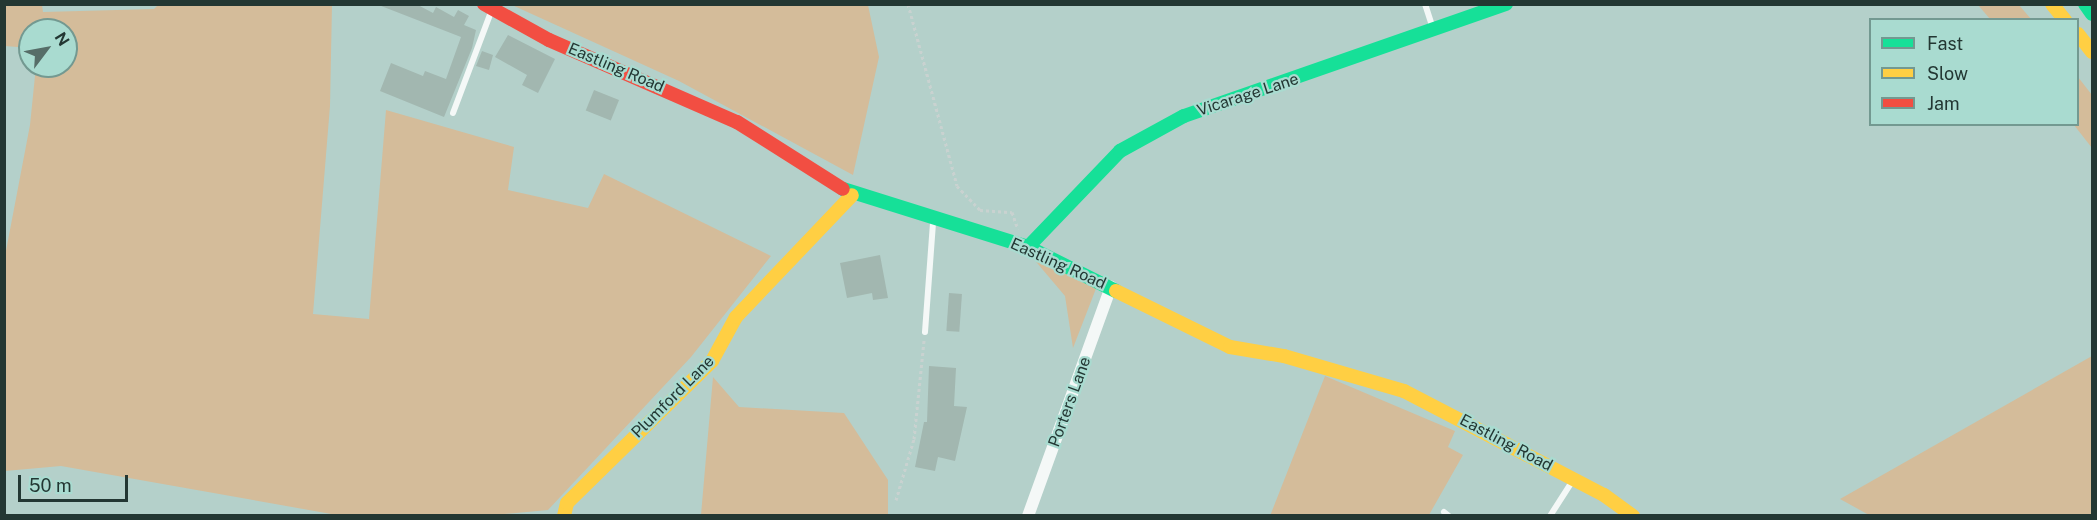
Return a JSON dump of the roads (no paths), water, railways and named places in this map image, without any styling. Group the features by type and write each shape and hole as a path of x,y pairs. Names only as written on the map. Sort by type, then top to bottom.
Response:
{"main road":[{"name":"Vicarage Lane","path":"1022,245 1120,151 1184,116 1434,32 1506,4"},
{"path":"2052,4 2063,18"},
{"path":"2085,4 2092,14"},
{"name":"Eastling Road","path":"488,7 549,40 737,122 852,195 1022,245 1230,347 1284,356 1404,391 1604,495 1633,516"},
{"path":"2079,35 2092,52"},
{"name":"Plumford Lane","path":"564,516 567,503 712,361 736,317 852,195"}],"street":[{"path":"802,252 834,221 852,195"},
{"name":"Porters Lane","path":"1028,516 1111,287"}],"lane":[{"path":"1425,4 1434,32"},
{"path":"453,113 488,7"},
{"path":"925,332 934,219"},
{"path":"1550,516 1573,479"}]}
